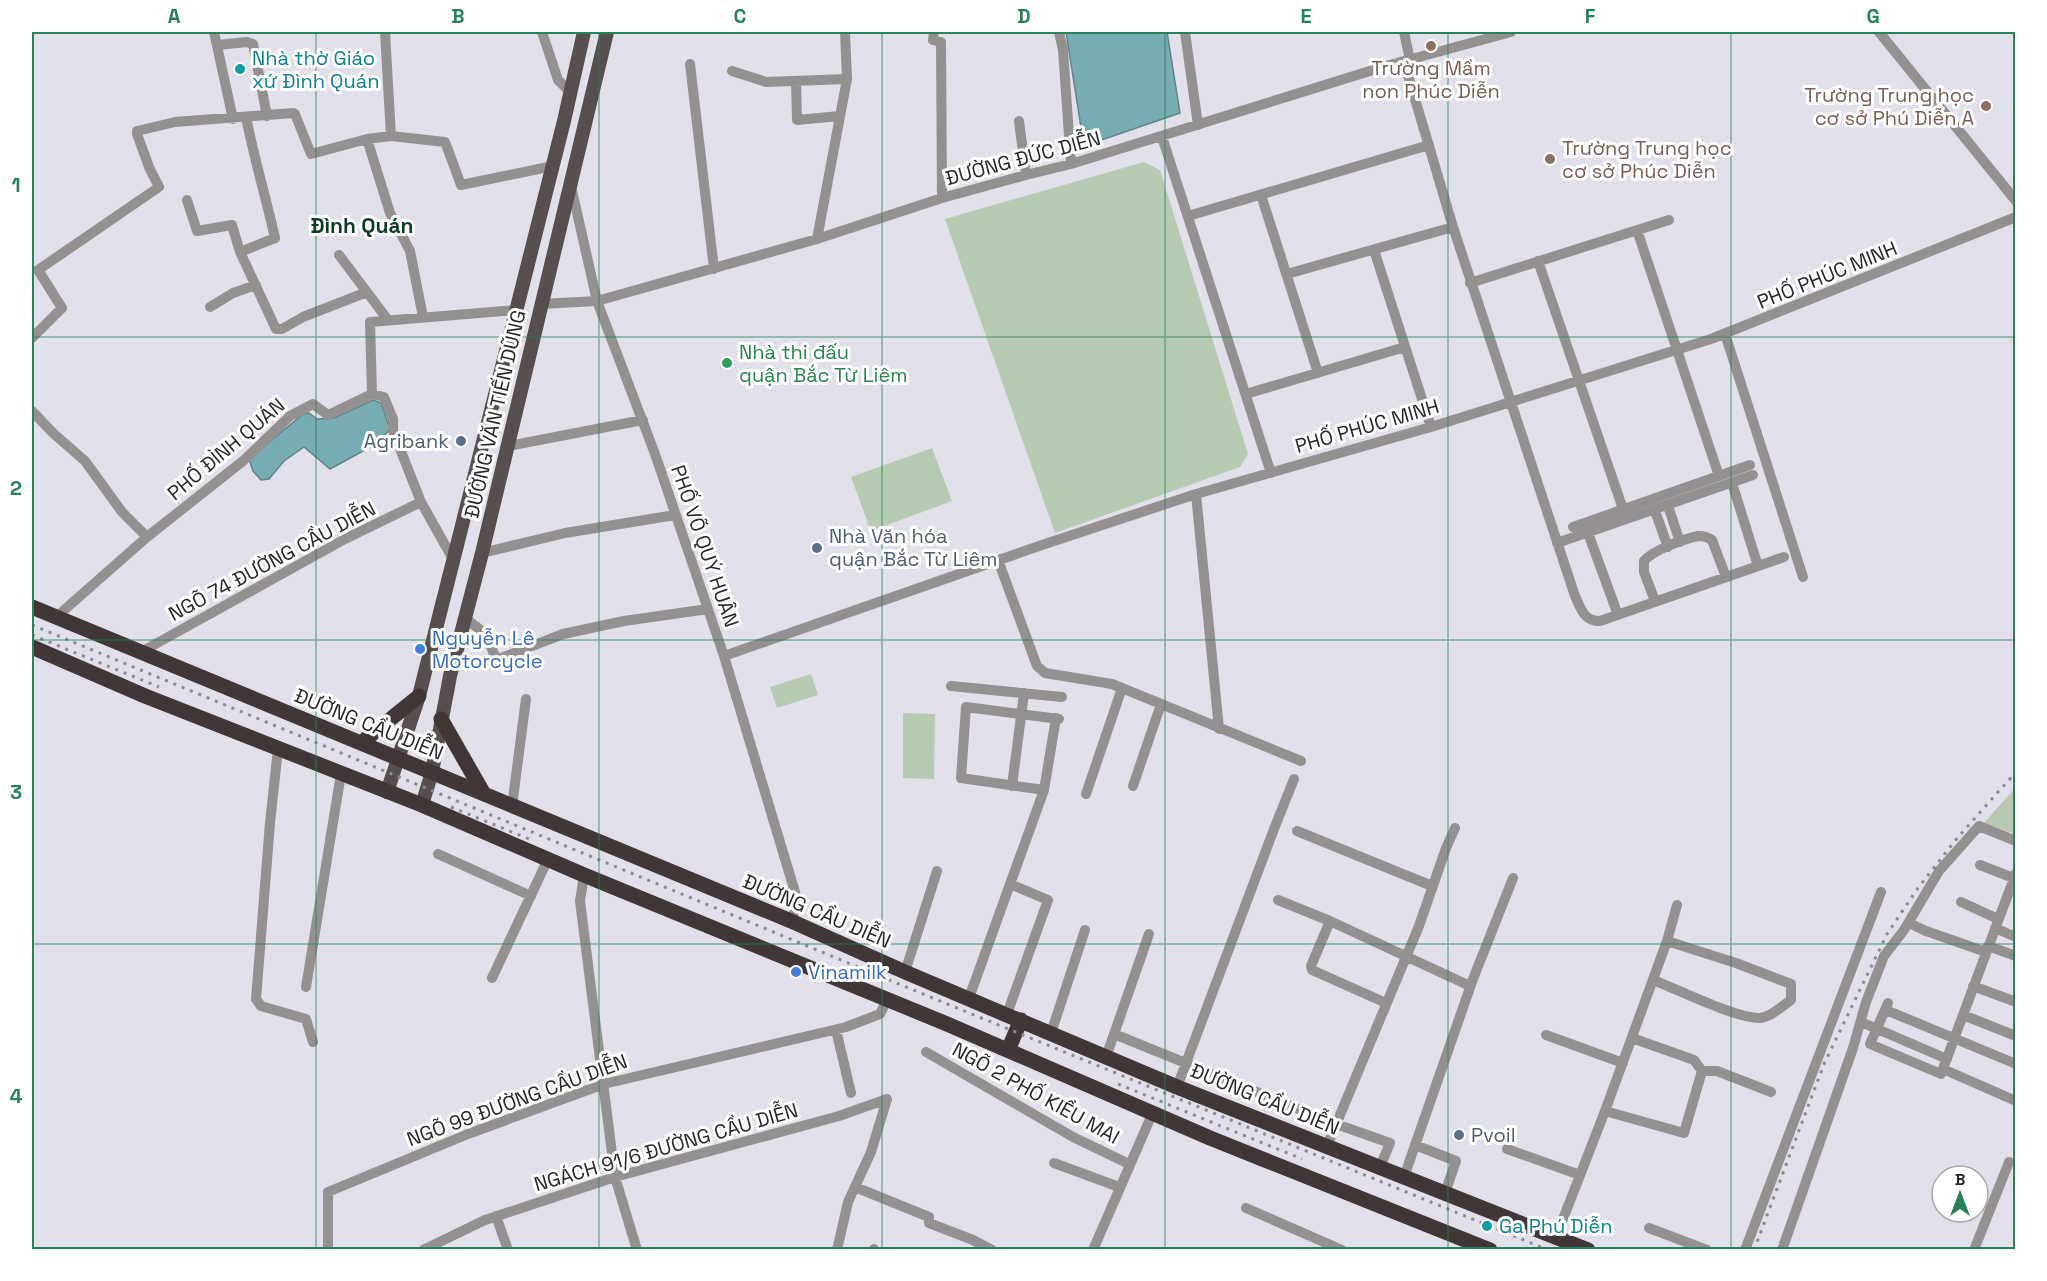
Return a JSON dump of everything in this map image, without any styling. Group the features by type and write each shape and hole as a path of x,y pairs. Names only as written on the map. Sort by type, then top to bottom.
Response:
{"highway":[{"name":"ĐƯỜNG CẦU DIỄN","path":"32,607 791,921 905,972 1178,1087 1588,1250"},
{"path":"32,647 145,696 422,805 548,860 1008,1050 1210,1138 1490,1250"},
{"path":"361,743 419,696"},
{"path":"441,718 484,794"},
{"path":"1008,1050 1014,1017"}],"main road":[{"name":"ĐƯỜNG VĂN TIẾN DŨNG","path":"387,792 419,696 454,561 553,166 584,32"},
{"name":"ĐƯỜNG VĂN TIẾN DŨNG","path":"422,805 432,772 441,718 508,446 540,304 608,32"}],"street":[{"path":"214,32 233,119"},
{"path":"385,32 391,136"},
{"path":"542,32 558,80 570,92"},
{"path":"817,239 847,79 845,32"},
{"path":"934,32 933,40 941,42 942,198"},
{"path":"1059,32 1063,50 1071,164"},
{"path":"1185,32 1198,125"},
{"path":"1404,32 1407,61 1429,145 1470,283 1575,596 1585,616 1591,621 1600,621 1784,557"},
{"name":"ĐƯỜNG ĐỨC DIỄN","path":"540,304 597,301 714,269 817,239 942,198 1071,164 1407,61 1511,32"},
{"path":"1879,32 2016,201"},
{"path":"218,45 248,42 253,44 267,116"},
{"path":"690,64 700,165 714,269"},
{"path":"732,71 766,82 847,79"},
{"path":"796,81 797,120 840,116"},
{"path":"32,338 62,308 38,270 159,187 137,131 175,122 295,114 310,153 367,139 391,136 445,142 461,185 553,166"},
{"path":"240,252 275,238 253,156 246,117"},
{"path":"1019,121 1026,175"},
{"path":"1162,137 1271,473"},
{"path":"367,139 390,213 410,251 423,317"},
{"path":"1188,216 1429,145"},
{"name":"PHỐ VÕ QUÝ HUÂN","path":"571,183 597,301 643,420 724,656 798,902 791,921"},
{"path":"1261,195 1318,373"},
{"path":"187,200 197,231 232,225 240,252 274,325 278,329 367,292"},
{"name":"PHỐ PHÚC MINH","path":"724,656 1196,494 1431,427 1678,350 1725,334 2016,217"},
{"path":"1470,283 1669,220"},
{"path":"1287,274 1453,227"},
{"path":"1636,230 1719,476"},
{"path":"1374,250 1431,427"},
{"path":"339,255 388,320"},
{"path":"1538,261 1623,509"},
{"path":"210,307 233,293 256,285"},
{"path":"454,561 421,502 393,431 393,419 384,397 372,394 370,322 516,310"},
{"path":"1725,334 1803,577"},
{"path":"1246,394 1406,347"},
{"name":"PHỐ ĐÌNH QUÁN","path":"59,618 63,611 147,537 243,461 290,416 312,404 328,415 372,394"},
{"path":"32,411 52,433 85,461 122,512 147,537"},
{"path":"508,446 643,420"},
{"path":"1557,543 1732,483 1751,470 1719,476 1574,527"},
{"path":"1732,483 1758,566"},
{"path":"1196,494 1220,729"},
{"name":"NGÕ 74 ĐƯỜNG CẦU DIỄN","path":"141,652 345,539 421,502"},
{"path":"1668,506 1680,543"},
{"path":"1655,511 1668,547"},
{"path":"482,553 565,533 675,514"},
{"path":"1588,533 1618,615"},
{"path":"1655,601 1644,572 1644,561 1668,547 1699,536 1706,536 1713,540 1726,576"},
{"path":"999,560 1037,666 1046,673 1081,677 1122,688 1301,761"},
{"path":"465,618 487,635 496,660 563,634 624,621 708,609"},
{"path":"951,686 1062,697"},
{"path":"1086,794 1122,688"},
{"path":"1012,786 1024,693"},
{"path":"512,806 526,699"},
{"path":"1133,786 1161,704"},
{"path":"969,998 1044,790 1058,718 966,707 962,778 1044,790"},
{"path":"278,749 256,999 261,1006 306,1019 313,1042"},
{"path":"306,987 341,774"},
{"path":"1178,1087 1294,779"},
{"path":"1782,1250 1866,1002 1884,956 1909,922 1939,871 1979,826 2016,841"},
{"path":"1327,1146 1406,957 1455,828"},
{"path":"1297,831 1432,886"},
{"path":"438,854 531,897"},
{"path":"492,978 548,860"},
{"path":"1980,865 2015,876 1996,923 1955,1038 1941,1074 1870,1044 1887,1007 1955,1038 2016,1064"},
{"path":"905,972 937,871"},
{"path":"584,875 580,901 615,1177 637,1250"},
{"path":"1404,1177 1470,986 1513,878"},
{"path":"1010,884 1048,900 1014,1017"},
{"path":"1745,1250 1881,892"},
{"path":"1278,900 1330,921 1470,986"},
{"path":"1961,902 2016,937"},
{"path":"2005,902 2016,906"},
{"path":"1556,1237 1623,1063 1667,941 1677,905"},
{"path":"1330,921 1311,966 1312,970 1386,1003"},
{"path":"1909,922 1926,931 2016,956"},
{"path":"1051,1033 1085,930"},
{"path":"1106,1057 1149,934"},
{"path":"1653,980 1740,1015 1761,1018 1777,1011 1791,1000 1791,984 1736,963 1667,941"},
{"path":"1973,986 2016,1002"},
{"name":"NGÕ 99 ĐƯỜNG CẦU DIỄN","path":"328,1250 328,1192 468,1134 604,1084 836,1030 880,1014 887,1000"},
{"path":"1963,1015 2016,1036"},
{"path":"1861,1022 1877,1028 2016,1101"},
{"path":"836,1030 851,1093"},
{"path":"1114,1034 1336,1124 1390,1143 1380,1167"},
{"path":"1546,1035 1623,1063"},
{"path":"1632,1038 1694,1060 1702,1071"},
{"name":"NGÕ 2 PHỐ KIỀU MAI","path":"926,1052 1073,1137 1129,1164"},
{"path":"1702,1071 1717,1071 1770,1092"},
{"path":"1605,1111 1684,1133 1702,1071"},
{"name":"NGÁCH 91/6 ĐƯỜNG CẦU DIỄN","path":"423,1250 441,1245 496,1216 615,1177 839,1116 887,1099 871,1152 855,1187"},
{"path":"1093,1250 1153,1112"},
{"path":"1415,1145 1456,1161 1445,1193"},
{"path":"1507,1149 1580,1175"},
{"path":"1974,1250 2009,1162"},
{"path":"1054,1163 1119,1187"},
{"path":"837,1250 848,1202 855,1187 914,1209 929,1217 929,1223 992,1250"},
{"path":"1246,1208 1342,1250"},
{"path":"496,1216 508,1250"},
{"path":"1649,1228 1707,1250"}],"green space":[{"path":"1144,162 1160,170 1248,454 1240,467 1055,533 945,219"},
{"path":"932,448 952,501 871,531 851,477"},
{"path":"811,674 818,695 777,708 770,687"},
{"path":"903,713 935,714 934,779 903,778"},
{"path":"2015,788 2015,834 1984,823"}],"water":[{"path":"1066,32 1167,32 1180,113 1084,146"},
{"path":"373,400 381,403 390,429 378,443 330,469 304,447 284,461 269,479 261,480 253,471 249,459 303,414 309,413 317,419 334,418"}],"railway":[{"path":"32,625 1548,1250"},
{"path":"32,635 159,687"},
{"path":"1754,1250 1824,1064 1887,934 1918,888 1958,837 2016,772"},
{"path":"451,807 534,841"},
{"path":"1118,1084 1302,1159"}],"place":[{"name":"Trường Mầm non Phúc Diễn","path":"1431,46"},
{"name":"Nhà thờ Giáo xứ Đình Quán","path":"240,69"},
{"name":"Trường Trung học cơ sở Phú Diễn A","path":"1986,106"},
{"name":"Trường Trung học cơ sở Phúc Diễn","path":"1550,159"},
{"name":"Nhà thi đấu quận Bắc Từ Liêm","path":"727,363"},
{"name":"Agribank","path":"461,441"},
{"name":"Nhà Văn hóa quận Bắc Từ Liêm","path":"817,548"},
{"name":"Nguyễn Lê Motorcycle","path":"420,649"},
{"name":"Vinamilk","path":"796,972"},
{"name":"Pvoil","path":"1459,1135"},
{"name":"Ga Phú Diễn","path":"1487,1226"}],"district":[{"name":"Đình Quán","path":"362,226"}]}
